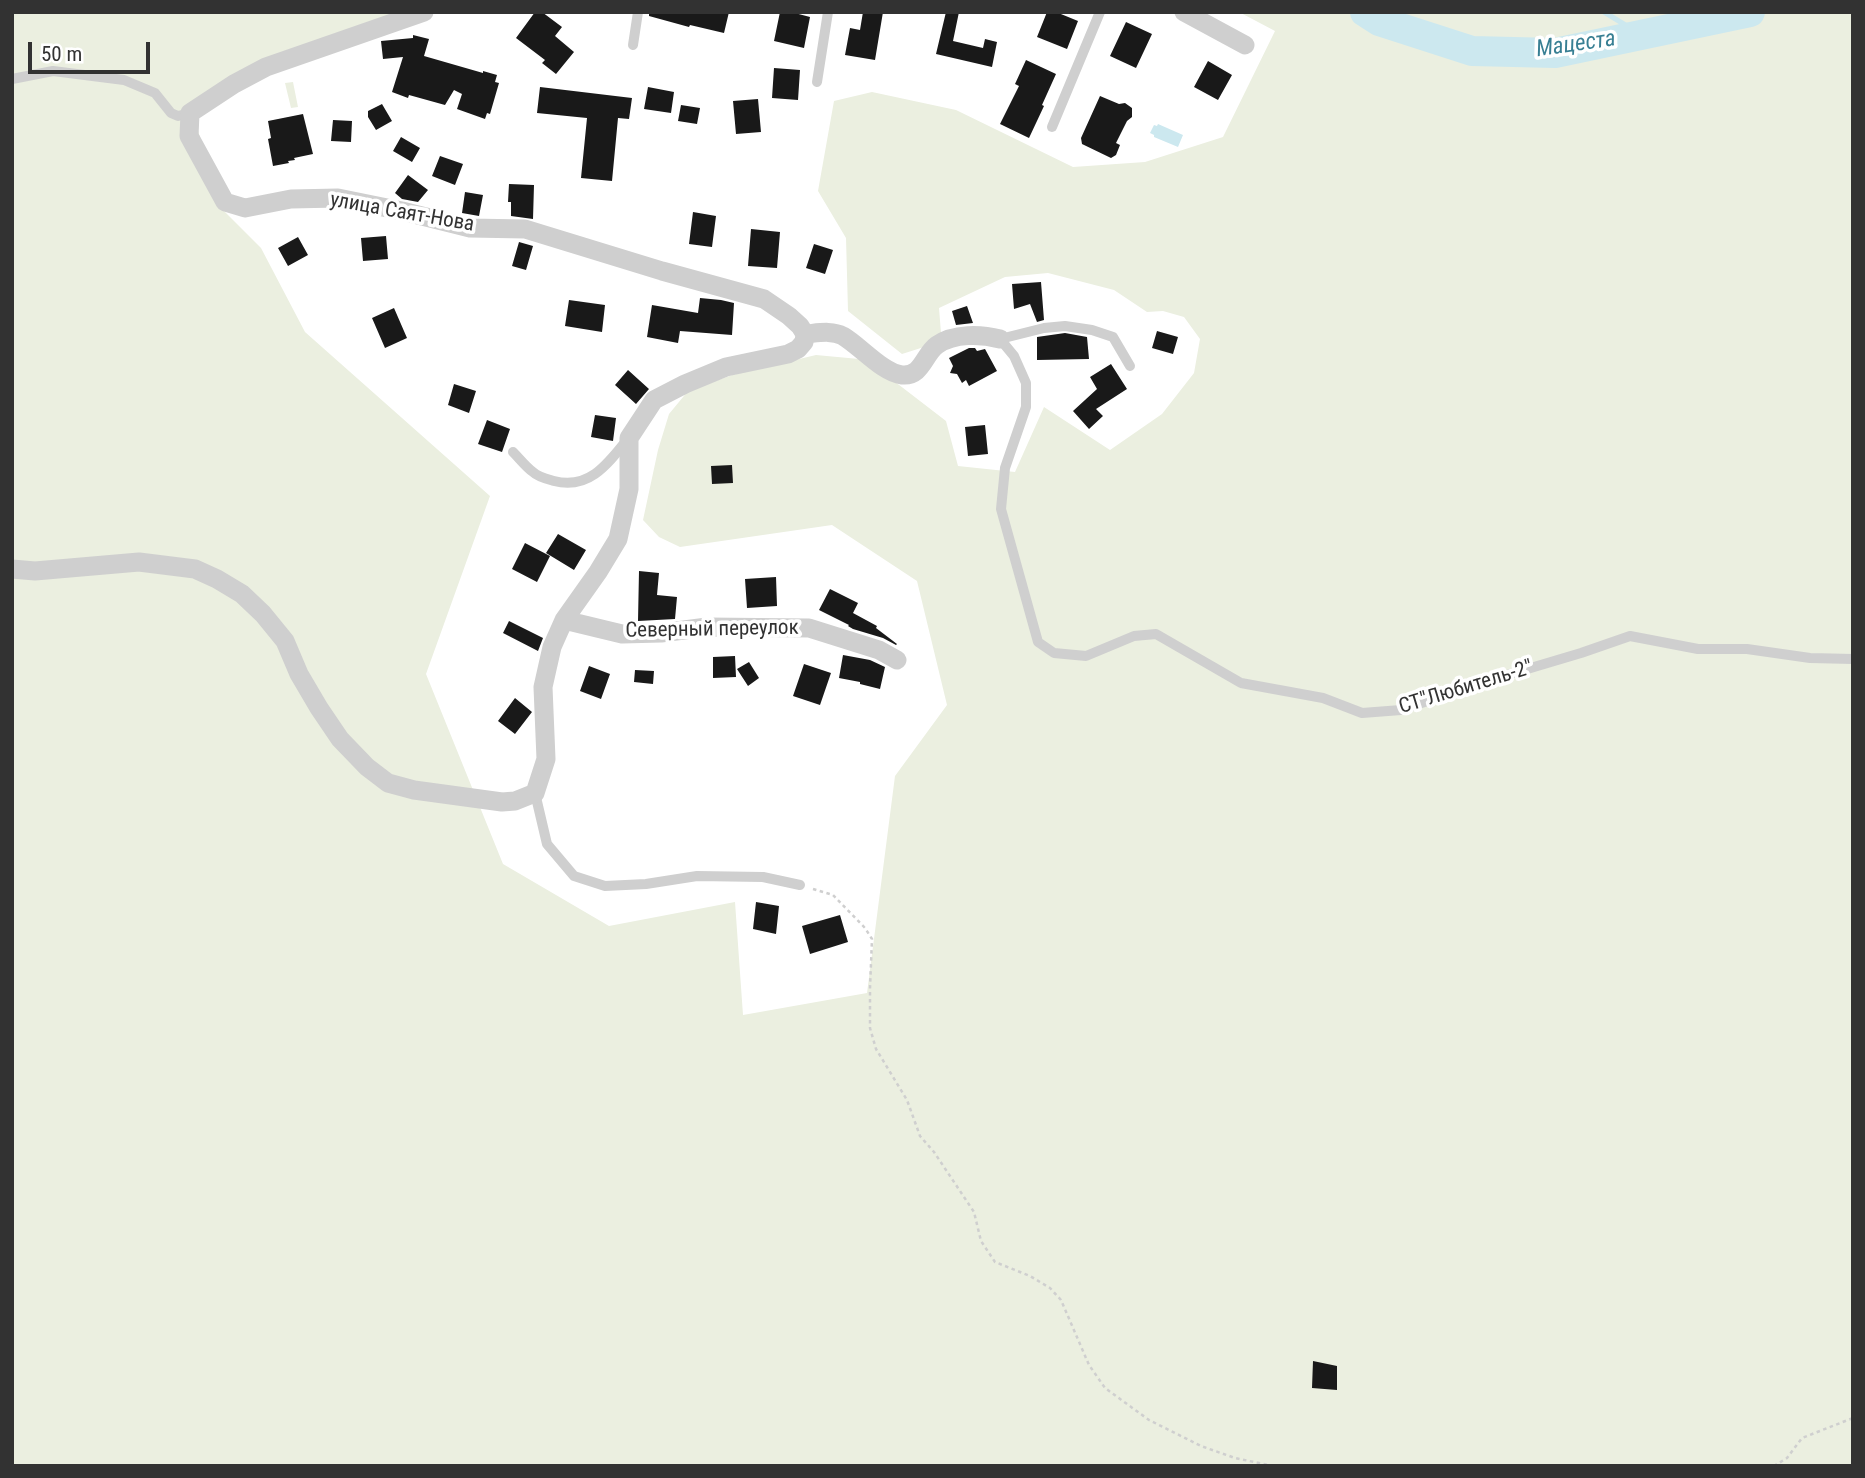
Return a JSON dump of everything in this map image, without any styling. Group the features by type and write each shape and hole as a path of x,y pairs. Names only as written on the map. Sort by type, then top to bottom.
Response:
{"street":[{"path":"190,113 266,67 424,12"},
{"path":"1184,12 1245,45"},
{"name":"улица Саят-Нова","path":"190,113 189,136 225,202 233,205 245,208 291,199 338,198 470,228 525,229 764,299 789,316 805,334"},
{"path":"12,569 35,571 139,562 195,569 217,579 242,594 263,614 285,641 299,674 340,739 387,782 414,790 502,803 515,801 535,793 546,759 543,687 552,648 564,620 618,539 629,489 629,438 654,400 726,367 788,354 804,342 805,334 830,332 842,336 873,360 900,376 919,370 934,347 947,339 985,335 1000,339"},
{"name":"Северный переулок","path":"564,620 622,634 661,633 707,626 809,628 879,650 897,660"}],"lane":[{"path":"633,45 638,12"},
{"path":"817,82 828,12"},
{"path":"1052,127 1100,12"},
{"path":"12,79 53,71 124,80 155,93 171,113 178,116 190,113"},
{"path":"1000,339 1044,328 1065,326 1092,330 1112,337 1130,366"},
{"name":"СТ\"Любитель-2\"","path":"1000,339 1014,356 1026,383 1026,407 1005,468 1001,509 1038,642 1054,653 1086,656 1134,636 1156,634 1241,683 1324,698 1362,713 1401,710 1630,636 1698,649 1747,649 1810,658 1853,659"},
{"path":"513,452 534,473 565,484 582,482 608,464 629,438"},
{"path":"535,793 547,844 574,876 605,886 646,884 697,876 763,877 800,885"}],"path":[{"path":"800,885 833,895 866,928 873,939 870,1028 877,1049 907,1100 920,1136 934,1152 974,1212 981,1241 995,1262 1030,1276 1050,1288 1061,1300 1089,1365 1105,1388 1149,1420 1201,1447 1273,1466"},
{"path":"1774,1466 1787,1458 1802,1438 1853,1418"}],"shaded area":[{"path":"12,12 406,12 191,106 220,207 261,248 305,332 490,496 426,674 503,864 609,926 735,902 743,1015 867,993 895,776 947,705 917,581 832,525 680,547 659,537 643,520 658,450 669,414 688,391 732,375 816,355 859,359 894,381 946,421 958,466 1015,472 1044,407 1110,450 1162,414 1194,373 1200,339 1184,317 1163,311 1147,312 1114,290 1048,273 1005,277 939,308 941,333 924,347 902,354 848,311 846,238 818,191 834,101 872,92 956,110 1073,167 1145,162 1223,137 1275,31 1239,12 1853,12 1853,1466 12,1466"},
{"path":"293,82 298,107 291,108 285,83"}],"water":[{"path":"1158,124 1183,135 1178,147 1150,133 1154,125"}],"building":[{"path":"535,12 542,12 562,27 555,36 574,52 556,74 542,63 545,60 516,38"},
{"path":"649,12 729,12 724,33 649,16"},
{"path":"780,12 810,17 804,48 774,41"},
{"path":"863,12 883,12 875,60 845,55 850,28 860,30"},
{"path":"946,12 959,12 953,41 983,48 985,39 997,42 992,67 936,54"},
{"path":"1047,12 1056,12 1078,21 1067,49 1037,37"},
{"path":"1126,22 1152,34 1136,68 1110,56"},
{"path":"413,35 429,39 424,56 497,75 495,82 499,83 490,114 487,113 485,119 457,109 462,94 454,90 445,105 392,92 403,57 383,59 381,41 413,38"},
{"path":"1026,60 1056,74 1029,138 1000,124 1019,86 1015,84"},
{"path":"1208,61 1232,75 1218,100 1194,87"},
{"path":"774,68 800,70 798,100 772,98"},
{"path":"540,87 632,98 629,119 618,118 612,181 581,178 587,118 537,113"},
{"path":"648,87 674,92 671,113 644,109"},
{"path":"1100,96 1119,104 1125,103 1132,108 1132,117 1127,121 1116,143 1120,145 1116,155 1111,158 1082,144 1081,138"},
{"path":"758,99 761,132 736,134 733,101"},
{"path":"382,104 392,121 376,130 368,117 368,111"},
{"path":"681,105 700,108 697,124 678,121"},
{"path":"303,114 313,154 273,166 268,121"},
{"path":"333,120 352,121 351,142 331,141"},
{"path":"401,137 420,148 412,162 393,151"},
{"path":"440,156 463,164 455,185 432,176"},
{"path":"408,175 428,190 418,202 402,199 395,193"},
{"path":"509,184 534,185 533,219 511,216 511,202 508,202"},
{"path":"465,192 483,195 479,216 462,213"},
{"path":"693,212 716,216 712,247 689,244"},
{"path":"751,229 780,232 777,268 748,266"},
{"path":"386,236 388,259 363,261 361,238"},
{"path":"298,237 308,255 288,266 278,248"},
{"path":"519,242 533,246 526,270 512,266"},
{"path":"814,244 833,250 825,274 806,268"},
{"path":"1041,282 1044,320 1037,322 1030,304 1014,309 1012,284"},
{"path":"700,298 734,303 732,335 680,331 678,343 647,337 652,305 698,313"},
{"path":"569,300 605,305 602,332 565,326"},
{"path":"967,306 973,323 956,325 952,311"},
{"path":"394,308 407,338 385,348 372,318"},
{"path":"1157,331 1178,337 1173,354 1152,348"},
{"path":"1065,333 1087,337 1089,359 1037,360 1037,337"},
{"path":"969,348 975,348 977,351 985,349 997,371 969,386 966,380 962,383 957,374 950,373 953,366 949,358"},
{"path":"1111,364 1127,389 1096,409 1103,416 1089,429 1073,411 1097,389 1090,377"},
{"path":"628,370 649,389 636,404 615,385"},
{"path":"454,384 476,391 469,413 448,405"},
{"path":"595,415 616,418 613,441 591,437"},
{"path":"487,420 510,429 502,452 478,444"},
{"path":"985,425 988,454 968,456 965,427"},
{"path":"732,465 733,483 712,484 711,466"},
{"path":"558,534 586,550 574,570 546,553"},
{"path":"525,543 550,556 537,582 512,569"},
{"path":"639,571 659,573 657,595 677,597 675,619 638,621"},
{"path":"776,577 777,606 747,608 745,579"},
{"path":"830,589 858,603 853,613 877,626 876,628 897,644 853,629 819,610"},
{"path":"509,621 543,638 538,651 503,633"},
{"path":"843,655 870,660 885,667 880,689 839,678"},
{"path":"735,656 736,677 713,678 713,657"},
{"path":"749,662 759,678 748,686 737,669"},
{"path":"804,664 831,673 820,705 793,696"},
{"path":"589,666 610,674 601,699 580,691"},
{"path":"635,670 654,671 653,684 634,682"},
{"path":"515,698 532,712 515,734 498,721"},
{"path":"756,902 779,906 776,934 753,929"},
{"path":"840,915 848,942 810,954 802,926"},
{"path":"1313,1361 1337,1366 1337,1390 1312,1388"}],"waterway":[{"name":"Мацеста","path":"1365,12 1379,21 1472,51 1555,53 1750,12"},
{"path":"1604,12 1627,26 1693,25"}]}
